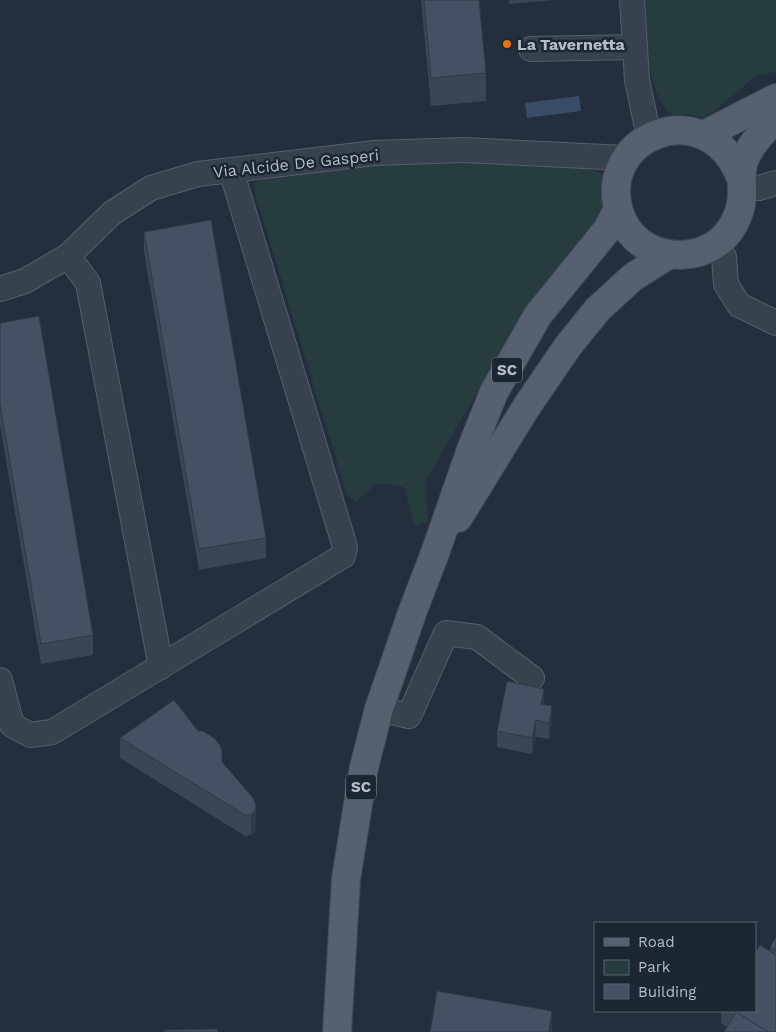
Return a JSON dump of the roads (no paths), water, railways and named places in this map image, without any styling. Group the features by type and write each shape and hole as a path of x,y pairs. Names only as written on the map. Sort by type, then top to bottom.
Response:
{"main road":[{"path":"704,135 776,98"},
{"path":"758,182 750,148 776,118"},
{"path":"690,131 704,135 716,142 735,163 758,182 742,190 737,218 725,235 709,248 682,256 654,251 642,244 631,234 618,210 616,183 626,158 636,146 662,132 690,131"},
{"name":"SC","path":"337,1032 346,880 364,767 379,709 472,446 494,392 538,315 607,230 618,210"},
{"name":"SC","path":"435,553 489,470 527,406 568,346 598,309 633,277 668,255"}],"street":[{"path":"632,0 637,80 649,138"},
{"path":"531,49 635,47"},
{"name":"Via Alcide De Gasperi","path":"0,289 25,281 68,256 112,213 151,188 198,174 375,152 464,150 626,158"},
{"path":"0,680 12,725 30,734 52,732 343,556 345,547 231,170"},
{"path":"68,256 88,284 161,666"},
{"path":"724,257 726,284 740,305 776,323"},
{"path":"379,709 409,716 446,633 477,637 532,678"}],"water":[{"path":"579,96 581,111 527,118 525,103"}],"place":[{"name":"La Tavernetta","path":"507,44"}]}
